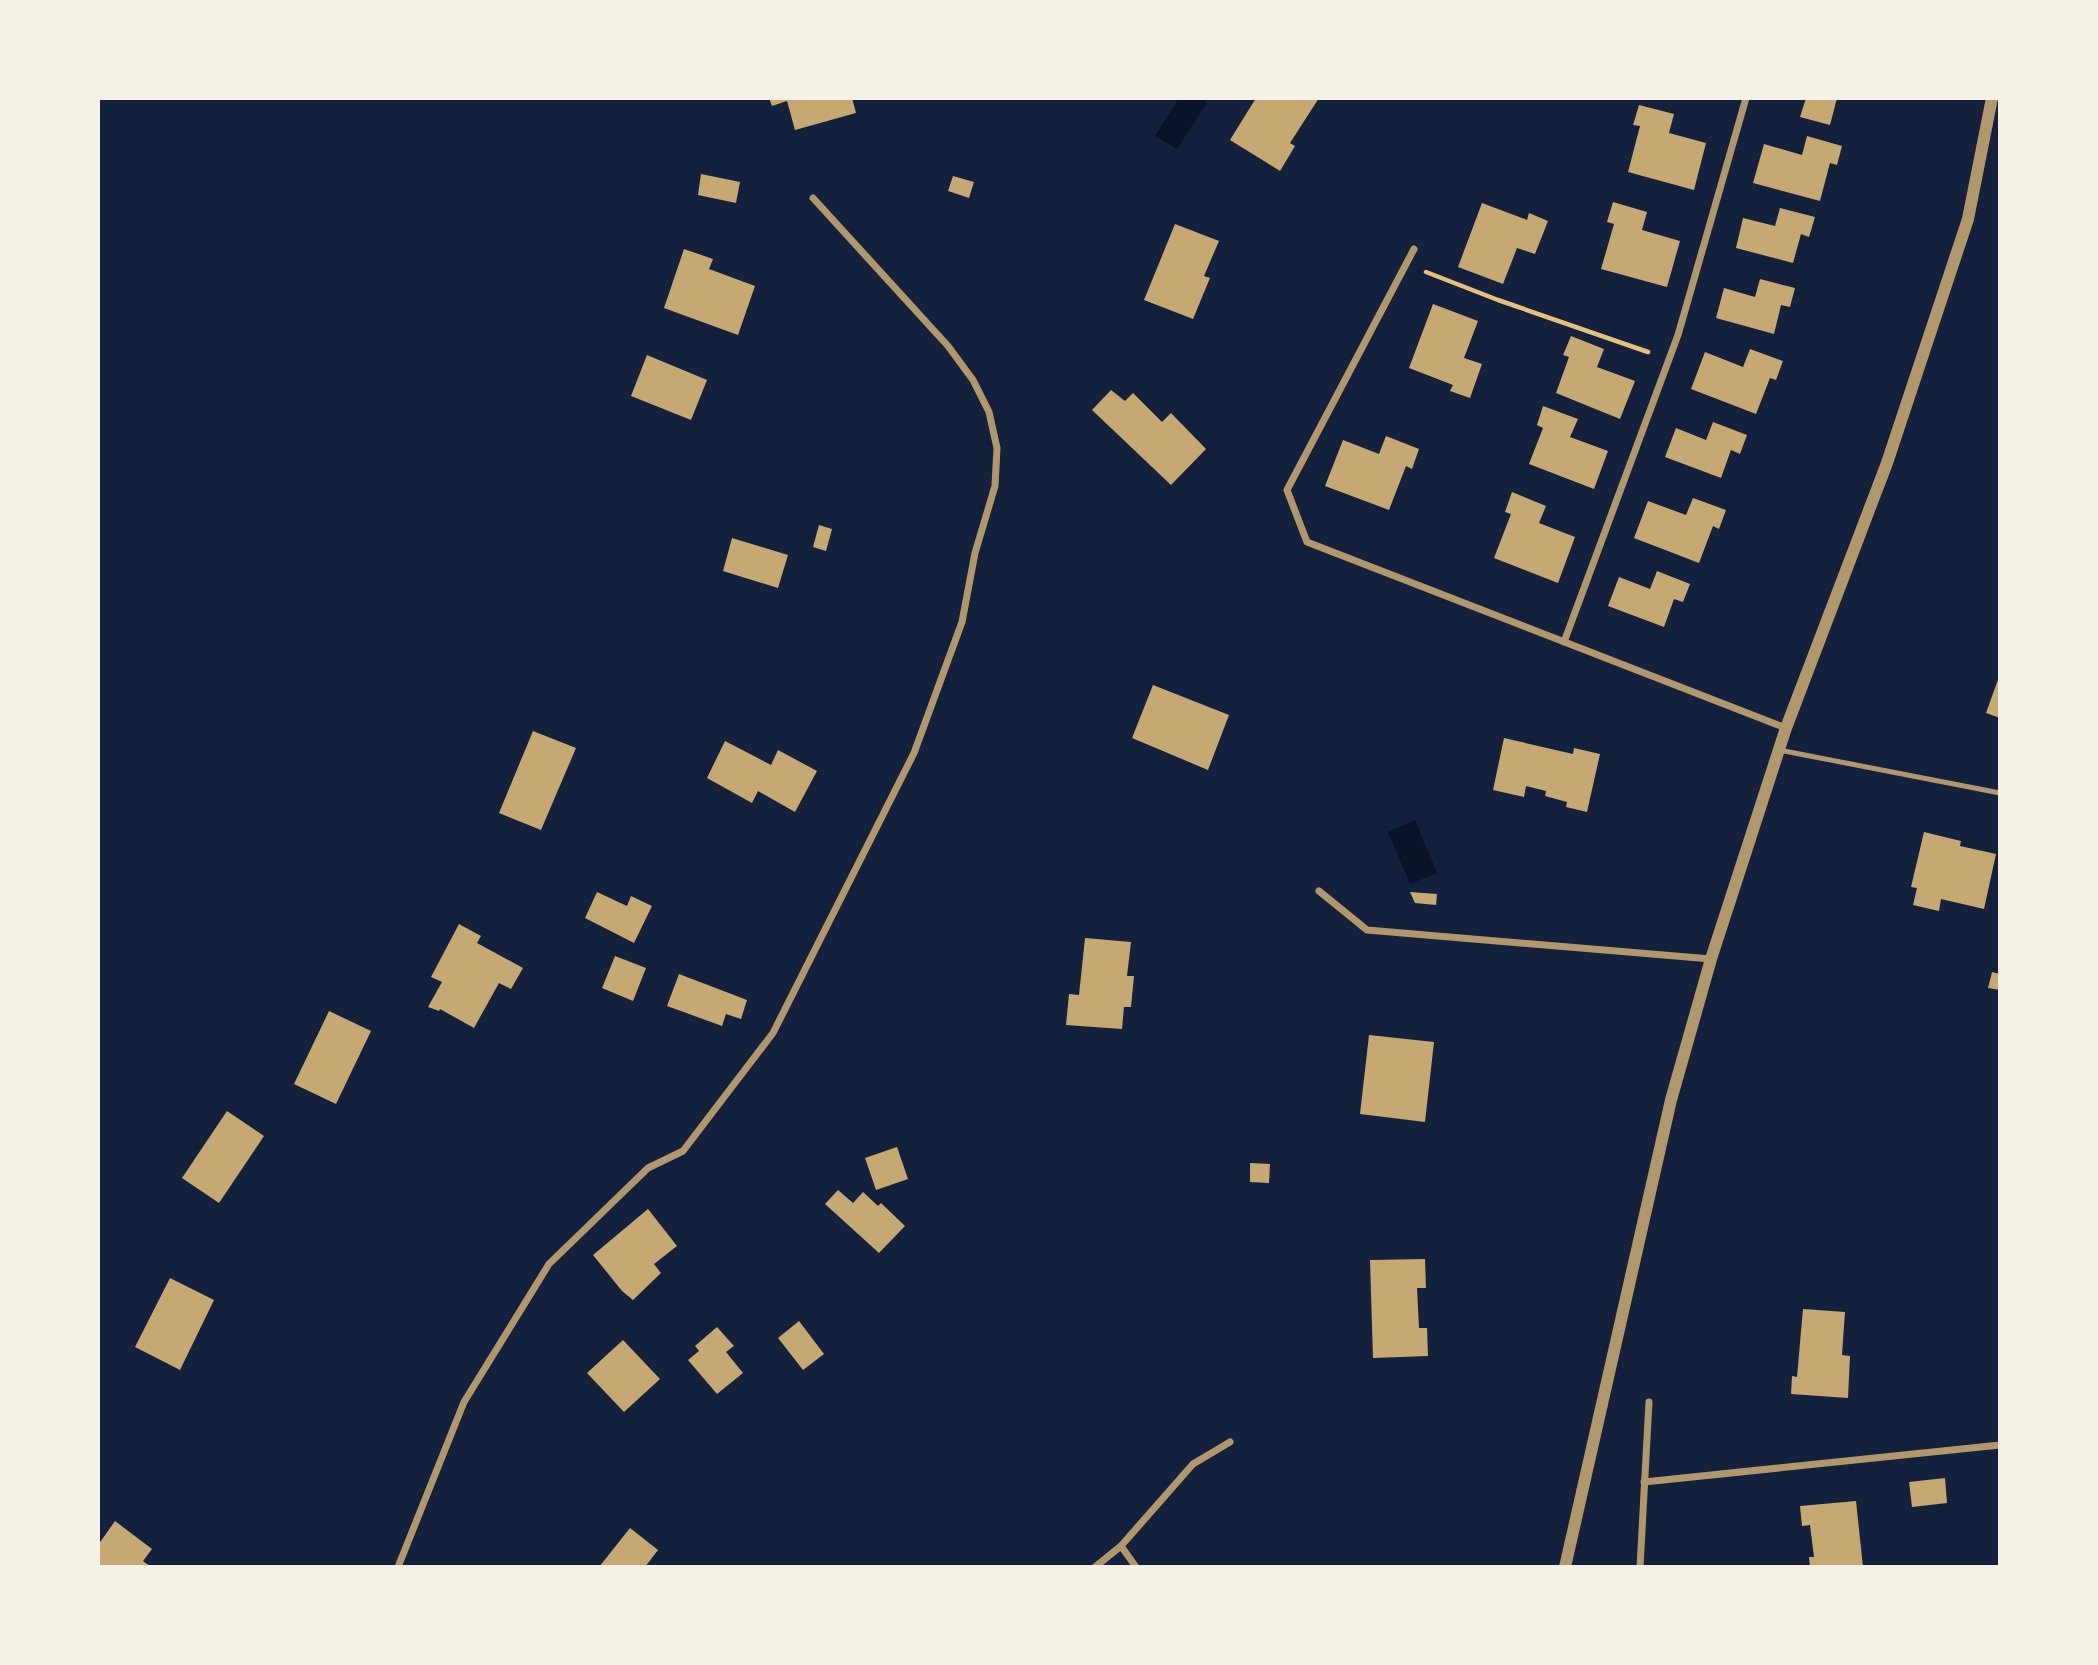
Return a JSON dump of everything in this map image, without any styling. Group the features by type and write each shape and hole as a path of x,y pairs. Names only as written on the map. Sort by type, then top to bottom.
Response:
{"street":[{"path":"1564,642 1669,359 1746,98"},
{"path":"1565,1567 1671,1100 1711,959 1786,728 1887,463 1968,219 1992,98"},
{"path":"398,1567 464,1402 549,1264 648,1168 683,1151 773,1033 914,753 962,622 975,553 995,486 997,448 989,412 973,380 948,346 813,198"},
{"path":"1414,249 1287,490 1307,542 1786,728"},
{"path":"1319,891 1367,930 1711,959"},
{"path":"1640,1567 1649,1402"},
{"path":"1095,1567 1121,1546 1193,1464 1230,1442"},
{"path":"1644,1482 2000,1445"},
{"path":"1121,1546 1136,1567"}],"lane":[{"path":"1779,750 2000,793"}],"path":[{"path":"1406,264 1498,300 1669,359"}],"water":[{"path":"1179,98 1202,98 1207,103 1177,149 1155,136"},
{"path":"1415,820 1437,873 1410,884 1388,832"}],"building":[{"path":"769,98 852,98 856,113 795,130 787,101 772,106"},
{"path":"1256,98 1319,98 1290,143 1295,146 1280,171 1230,140"},
{"path":"1806,98 1837,98 1830,125 1800,117"},
{"path":"1639,105 1674,114 1669,133 1706,143 1694,190 1628,172 1640,126 1633,125"},
{"path":"1807,136 1842,146 1837,165 1830,163 1820,201 1753,183 1764,144 1802,155"},
{"path":"701,174 740,182 736,203 698,195"},
{"path":"953,176 974,182 969,198 948,191"},
{"path":"1613,202 1647,212 1642,230 1680,241 1667,287 1601,269 1614,224 1607,222"},
{"path":"1482,203 1527,220 1529,213 1548,221 1535,254 1517,248 1503,284 1458,267"},
{"path":"1780,208 1815,217 1809,237 1801,234 1793,263 1736,248 1743,218 1775,226"},
{"path":"1175,224 1219,241 1204,276 1210,278 1193,319 1144,300"},
{"path":"684,249 713,259 709,269 755,286 738,335 664,308"},
{"path":"1760,279 1795,288 1790,307 1781,305 1774,334 1716,318 1724,288 1755,297"},
{"path":"1433,304 1478,321 1464,358 1482,364 1470,398 1450,391 1453,385 1409,368"},
{"path":"1571,336 1604,349 1597,367 1635,381 1620,419 1556,393 1569,357 1563,355"},
{"path":"1750,349 1783,361 1776,380 1770,378 1756,414 1691,389 1705,352 1743,367"},
{"path":"647,355 707,380 691,420 631,396"},
{"path":"1111,390 1125,401 1133,393 1162,422 1171,413 1206,449 1171,485 1092,410"},
{"path":"1543,406 1578,419 1570,437 1608,451 1594,489 1529,464 1543,428 1537,425"},
{"path":"1713,422 1747,435 1740,454 1731,450 1721,478 1665,457 1676,428 1706,440"},
{"path":"1386,436 1419,449 1412,469 1406,466 1389,510 1325,486 1343,440 1379,454"},
{"path":"1512,492 1546,506 1539,523 1575,537 1558,583 1494,558 1511,514 1505,512"},
{"path":"1693,498 1726,510 1719,529 1713,526 1699,563 1634,538 1648,501 1686,515"},
{"path":"819,525 832,529 826,551 813,547"},
{"path":"732,538 788,555 778,588 723,571"},
{"path":"1657,571 1690,584 1683,602 1674,599 1664,627 1608,606 1619,577 1650,589"},
{"path":"2000,674 2000,718 1986,713"},
{"path":"1153,685 1229,715 1208,770 1132,738"},
{"path":"533,731 576,748 541,830 499,813"},
{"path":"1504,738 1573,754 1574,748 1600,754 1587,812 1566,807 1567,802 1545,796 1546,791 1526,786 1524,797 1493,790"},
{"path":"725,741 771,765 778,750 817,771 795,812 758,791 752,803 707,778"},
{"path":"1924,832 1961,841 1960,846 1996,854 1984,909 1941,899 1939,911 1913,905 1917,888 1911,887"},
{"path":"597,892 627,906 631,896 652,906 634,943 585,918"},
{"path":"1410,892 1437,894 1436,905 1415,903"},
{"path":"459,924 481,936 477,943 523,968 511,989 499,983 474,1028 440,1009 439,1011 428,1007 442,982 431,977"},
{"path":"1085,938 1131,942 1127,976 1134,976 1131,1007 1124,1007 1122,1029 1066,1025 1069,994 1079,995"},
{"path":"615,956 646,968 633,1001 602,988"},
{"path":"1992,972 2000,974 2000,990 1988,988"},
{"path":"679,974 747,1000 741,1019 726,1014 722,1026 667,1006"},
{"path":"329,1011 371,1031 336,1104 294,1084"},
{"path":"1369,1035 1434,1042 1425,1122 1360,1114"},
{"path":"227,1111 264,1136 219,1203 182,1178"},
{"path":"897,1147 908,1179 876,1190 865,1158"},
{"path":"1250,1163 1270,1164 1269,1183 1250,1182"},
{"path":"838,1190 853,1203 863,1192 878,1206 881,1203 905,1226 879,1253 825,1204"},
{"path":"648,1209 677,1246 654,1264 661,1273 633,1300 622,1291 593,1255"},
{"path":"1425,1259 1426,1288 1417,1288 1419,1328 1427,1328 1428,1356 1373,1358 1370,1260"},
{"path":"170,1278 214,1300 180,1370 135,1347"},
{"path":"1803,1309 1845,1312 1842,1355 1850,1356 1848,1398 1791,1394 1792,1376 1797,1377"},
{"path":"799,1321 824,1354 803,1370 778,1338"},
{"path":"717,1327 734,1346 726,1352 743,1373 717,1394 688,1360 699,1351 695,1346"},
{"path":"623,1340 660,1379 624,1412 587,1373"},
{"path":"1945,1478 1947,1503 1912,1507 1909,1482"},
{"path":"1856,1501 1863,1567 1810,1567 1809,1557 1814,1557 1810,1525 1802,1526 1800,1506"},
{"path":"115,1521 152,1549 143,1561 151,1567 98,1567 98,1545"},
{"path":"630,1528 658,1550 645,1567 599,1567"}]}
